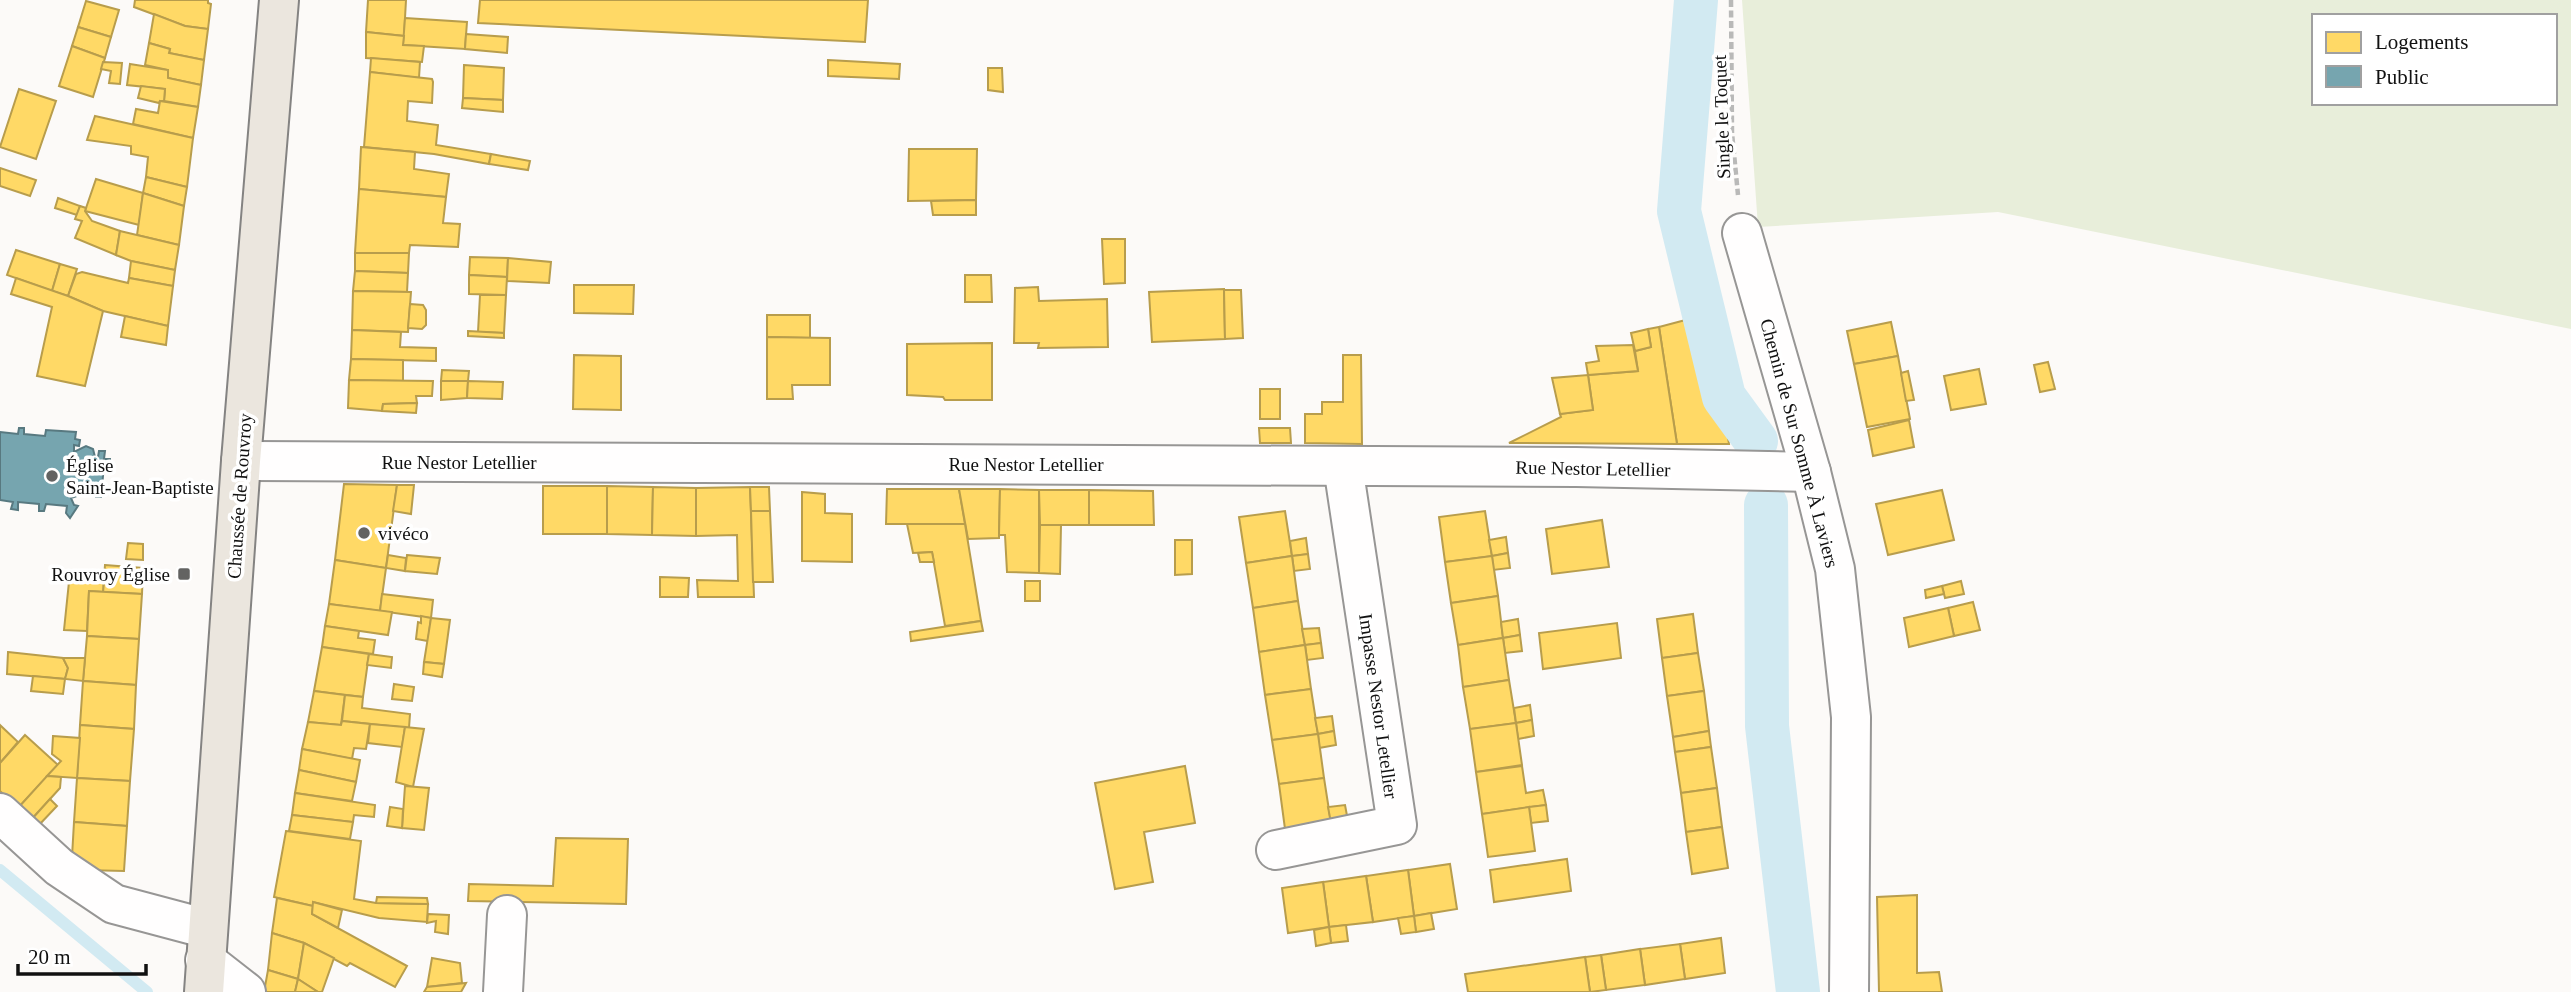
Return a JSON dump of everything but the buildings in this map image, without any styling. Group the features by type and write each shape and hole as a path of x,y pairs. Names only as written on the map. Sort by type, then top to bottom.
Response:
{"main road":[{"name":"Chaussée de Rouvroy","path":"206,961 241,461 279,0"}],"street":[{"name":"Chemin de Sur Somme À Laviers","path":"1742,233 1811,472 1835,569 1851,717 1849,992"},
{"name":"Rue Nestor Letellier","path":"241,461 1576,467 1811,472"},
{"name":"Impasse Nestor Letellier","path":"1276,850 1396,825 1343,466"},
{"path":"0,813 59,867 206,961 246,992"},
{"path":"503,992 507,915"}],"path":[{"name":"Single le Toquet","path":"1731,0 1732,133 1742,233"}],"green space":[{"path":"1742,0 2571,0 2571,329 1998,212 1758,227"}],"waterway":[{"path":"1696,0 1679,211 1724,397 1756,441"},
{"path":"1766,505 1767,726 1798,992"},
{"path":"0,870 147,992"}],"place":[{"name":"Église Saint-Jean-Baptiste","path":"52,476"},
{"name":"vivéco","path":"364,533"},
{"name":"Rouvroy Église","path":"184,574"}]}
